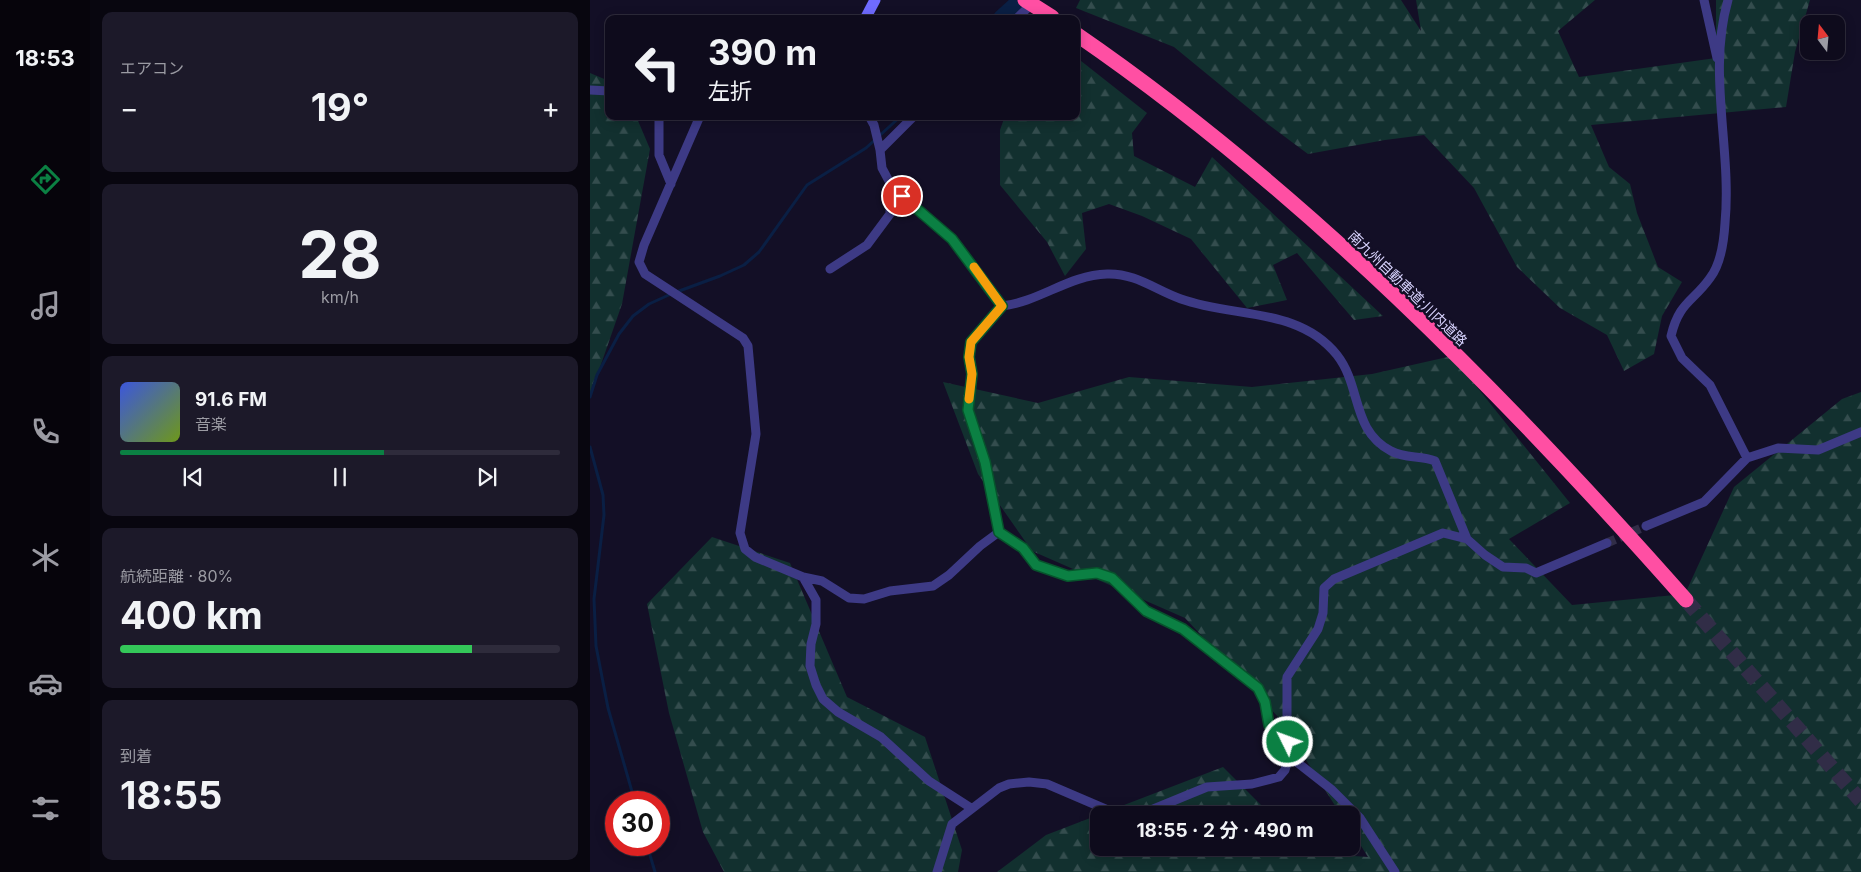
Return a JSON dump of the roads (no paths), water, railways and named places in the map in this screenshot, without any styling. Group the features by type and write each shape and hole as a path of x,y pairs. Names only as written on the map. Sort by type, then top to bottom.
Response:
{"highway":[{"path":"1025,0 1049,15"},
{"name":"南九州自動車道;川内道路","path":"1080,37 1168,100 1225,145 1334,239 1499,399 1610,516 1686,600"}],"street":[{"path":"867,15 875,0"},
{"path":"1020,15 1037,0"},
{"path":"1704,0 1720,68"},
{"path":"1728,0 1723,18 1720,68 1726,178 1725,224 1718,264 1710,278 1681,309 1671,336 1682,358 1710,385 1747,458"},
{"path":"590,90 605,91"},
{"path":"660,120 659,155 671,184"},
{"path":"698,120 644,245 639,262 645,274 679,298 743,338 748,346 756,434 740,533 745,549 755,557 803,577 822,581 849,598 864,599 890,591 933,586 949,575 980,546 999,532"},
{"path":"871,120 874,125 882,168 890,183 952,239 1002,306"},
{"path":"879,148 910,120"},
{"path":"830,269 867,245 890,214 890,202 898,192"},
{"path":"1288,742 1274,734 1269,725 1265,702 1258,688 1183,629 1146,611 1112,578 1097,573 1068,576 1036,565 1023,548 999,532 985,462 968,410 972,374 969,357 971,342 1002,306 1025,300 1080,279 1107,274 1135,278 1181,299 1287,320 1306,329 1326,343 1339,357 1356,394 1362,421 1368,432 1378,443 1401,456 1435,461 1467,539 1484,555 1503,567 1526,568 1536,573 1607,543"},
{"path":"1646,526 1704,502 1747,458 1778,448 1818,450 1861,432"},
{"path":"937,872 952,824 999,788 1009,784 1029,782 1047,784 1110,811 1151,810 1207,787 1252,784 1279,777 1285,770 1290,756 1288,742 1288,677 1318,629 1322,613 1324,588 1334,579 1443,533 1467,539"},
{"path":"803,577 816,600 816,624 811,644 810,666 823,699 838,712 881,737 929,781 971,808"},
{"path":"1290,756 1331,789 1360,818 1395,872"}],"waterway":[{"path":"1006,15 1023,0"},
{"path":"590,397 597,375 619,334 633,316 649,304 744,265 759,252 807,185 866,148 897,120"},
{"path":"590,447 603,495 604,515 594,599 596,646 608,708 632,791"},
{"path":"650,856 655,872"}],"tunnel":[{"path":"1607,543 1646,526"},
{"path":"1686,600 1861,801"}]}
